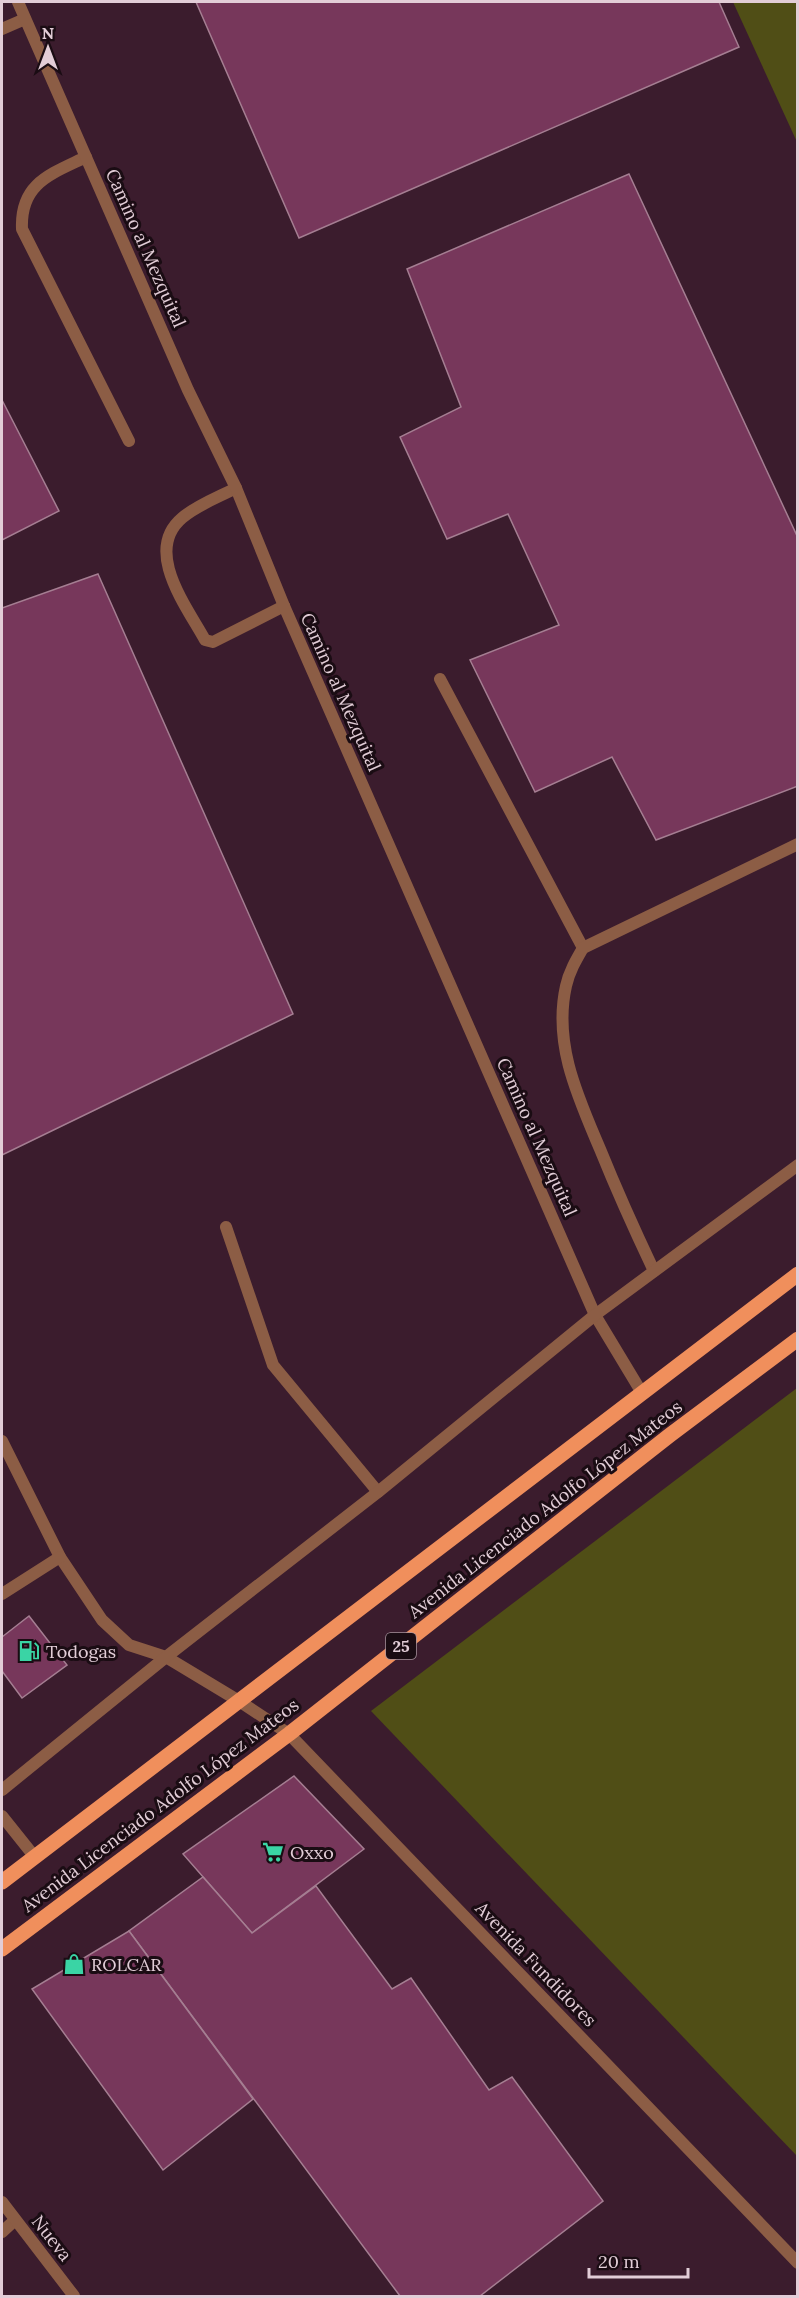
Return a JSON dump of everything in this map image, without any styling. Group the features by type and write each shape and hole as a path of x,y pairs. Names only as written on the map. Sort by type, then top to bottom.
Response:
{"main road":[{"name":"Avenida Licenciado Adolfo López Mateos","path":"2,1882 798,1274"},
{"name":"Avenida Licenciado Adolfo López Mateos","path":"2,1949 289,1734 661,1442 798,1339"}],"street":[{"name":"Camino al Mezquital","path":"18,2 188,390 236,488 284,606 595,1315 642,1393"},
{"path":"2,29 25,19"},
{"path":"86,157 46,177 34,187 21,212 22,229 129,441"},
{"path":"236,488 184,516 176,524 171,533 166,555 171,578 205,640 213,642 284,606"},
{"path":"440,680 583,948"},
{"path":"654,1271 574,1086 566,1058 562,1026 566,984 583,948 798,844"},
{"path":"2,1790 378,1492 595,1315 798,1165"},
{"path":"226,1227 273,1365 378,1492"},
{"name":"Avenida Fundidores","path":"2,1441 60,1557 102,1620 129,1645 166,1658 240,1701 289,1734 798,2263"},
{"path":"2,1594 60,1557"},
{"path":"2,1816 34,1856"},
{"name":"Nueva","path":"2,2202 74,2296"},
{"path":"2,2232 15,2220"}],"shaded area":[{"path":"733,2 797,2 797,142"},
{"path":"797,1388 797,2156 371,1711"}],"building":[{"path":"196,2 719,2 739,47 299,238"},
{"path":"629,174 798,538 798,786 656,840 612,757 535,792 470,660 559,625 508,514 447,539 400,437 461,407 407,269"},
{"path":"2,400 59,511 2,540"},
{"path":"98,574 293,1014 2,1155 2,608"},
{"name":"Todogas","path":"29,1616 67,1665 22,1698 2,1671 2,1637"},
{"name":"Oxxo","path":"294,1776 364,1849 252,1933 183,1854"},
{"path":"203,1877 252,1933 316,1886 392,1989 411,1978 489,2090 512,2077 603,2201 480,2296 400,2296 129,1931"},
{"path":"129,1931 253,2099 163,2170 32,1989"}],"place":[{"name":"Todogas","path":"29,1651"},
{"name":"Oxxo","path":"273,1852"},
{"name":"ROLCAR","path":"74,1964"}]}
